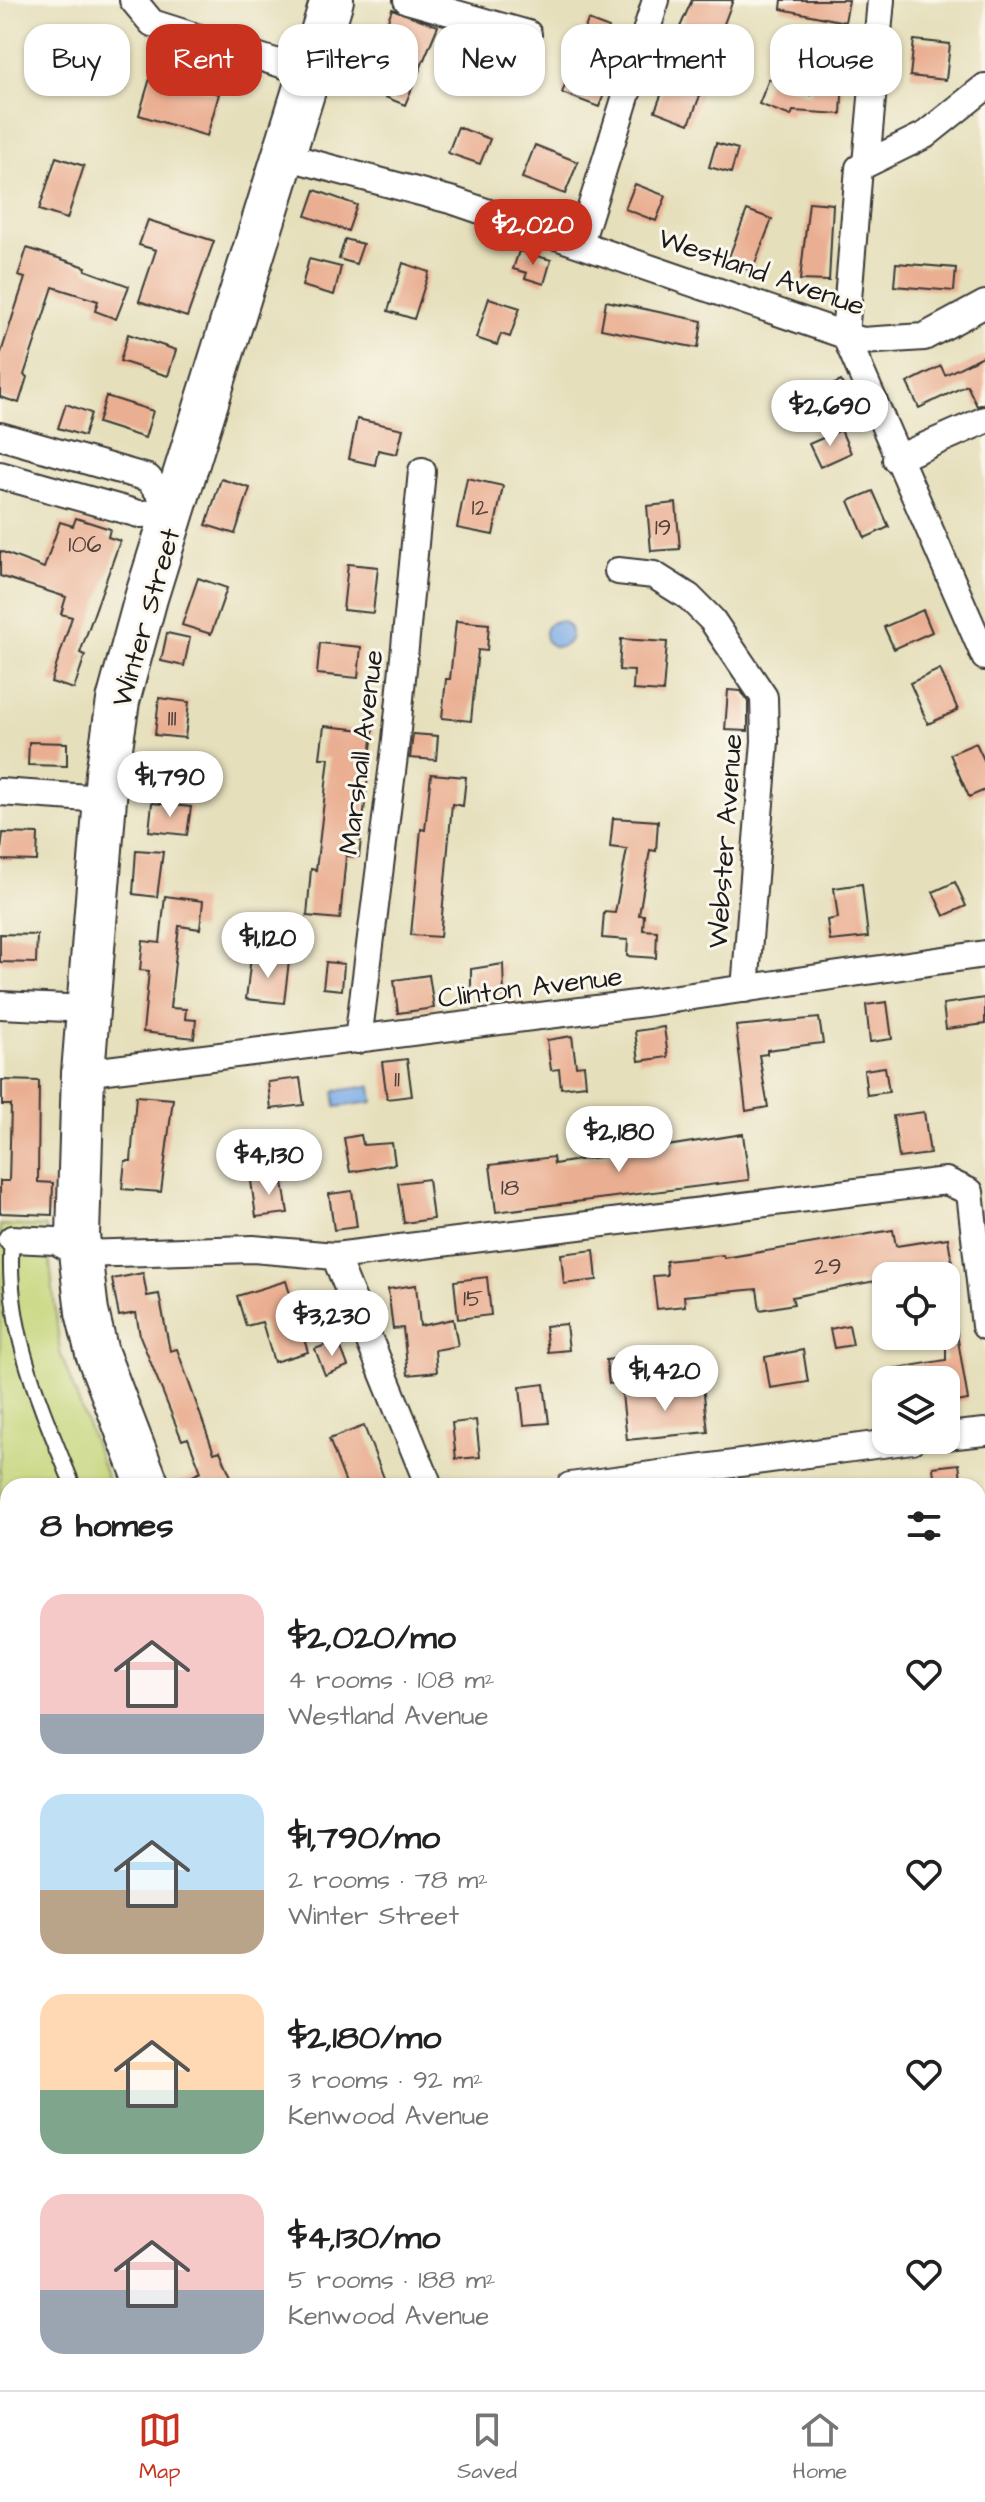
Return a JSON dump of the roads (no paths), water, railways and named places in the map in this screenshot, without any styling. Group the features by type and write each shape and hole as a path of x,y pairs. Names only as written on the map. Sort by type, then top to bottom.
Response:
{"main road":[{"name":"Winter Street","path":"325,24 332,0"},
{"name":"Winter Street","path":"145,1478 97,1353 87,1312 80,1254 83,1073 104,799 118,701 261,224 303,96"}],"street":[{"path":"133,0 152,23 278,63"},
{"path":"407,0 492,24"},
{"path":"580,243 656,0"},
{"path":"866,164 881,0"},
{"path":"982,641 896,459 845,335 859,168 925,135 985,87"},
{"name":"Westland Avenue","path":"285,156 454,201 862,341 924,337 985,304"},
{"path":"896,459 985,420"},
{"path":"0,436 148,478 175,513"},
{"name":"Marshall Avenue","path":"358,1040 396,740 422,471"},
{"path":"0,475 139,514 175,513"},
{"name":"Webster Avenue","path":"618,571 654,575 689,597 712,620 764,697 765,741 745,989"},
{"path":"0,792 104,799"},
{"name":"Clinton Avenue","path":"83,1073 745,989 985,954"},
{"path":"0,1005 89,1009"},
{"path":"6,1239 56,1241 80,1254 253,1249 335,1256 927,1181 959,1184 970,1192 985,1326"},
{"path":"335,1256 426,1478"},
{"path":"960,1435 985,1432"},
{"path":"690,1478 750,1474 872,1448"}],"lane":[{"path":"6,1239 23,1353 70,1478"}],"water":[{"path":"558,621 567,625 571,634 567,643 558,647 549,643 545,634 549,625"},
{"path":"371,1086 373,1102 336,1107 334,1091"}]}
